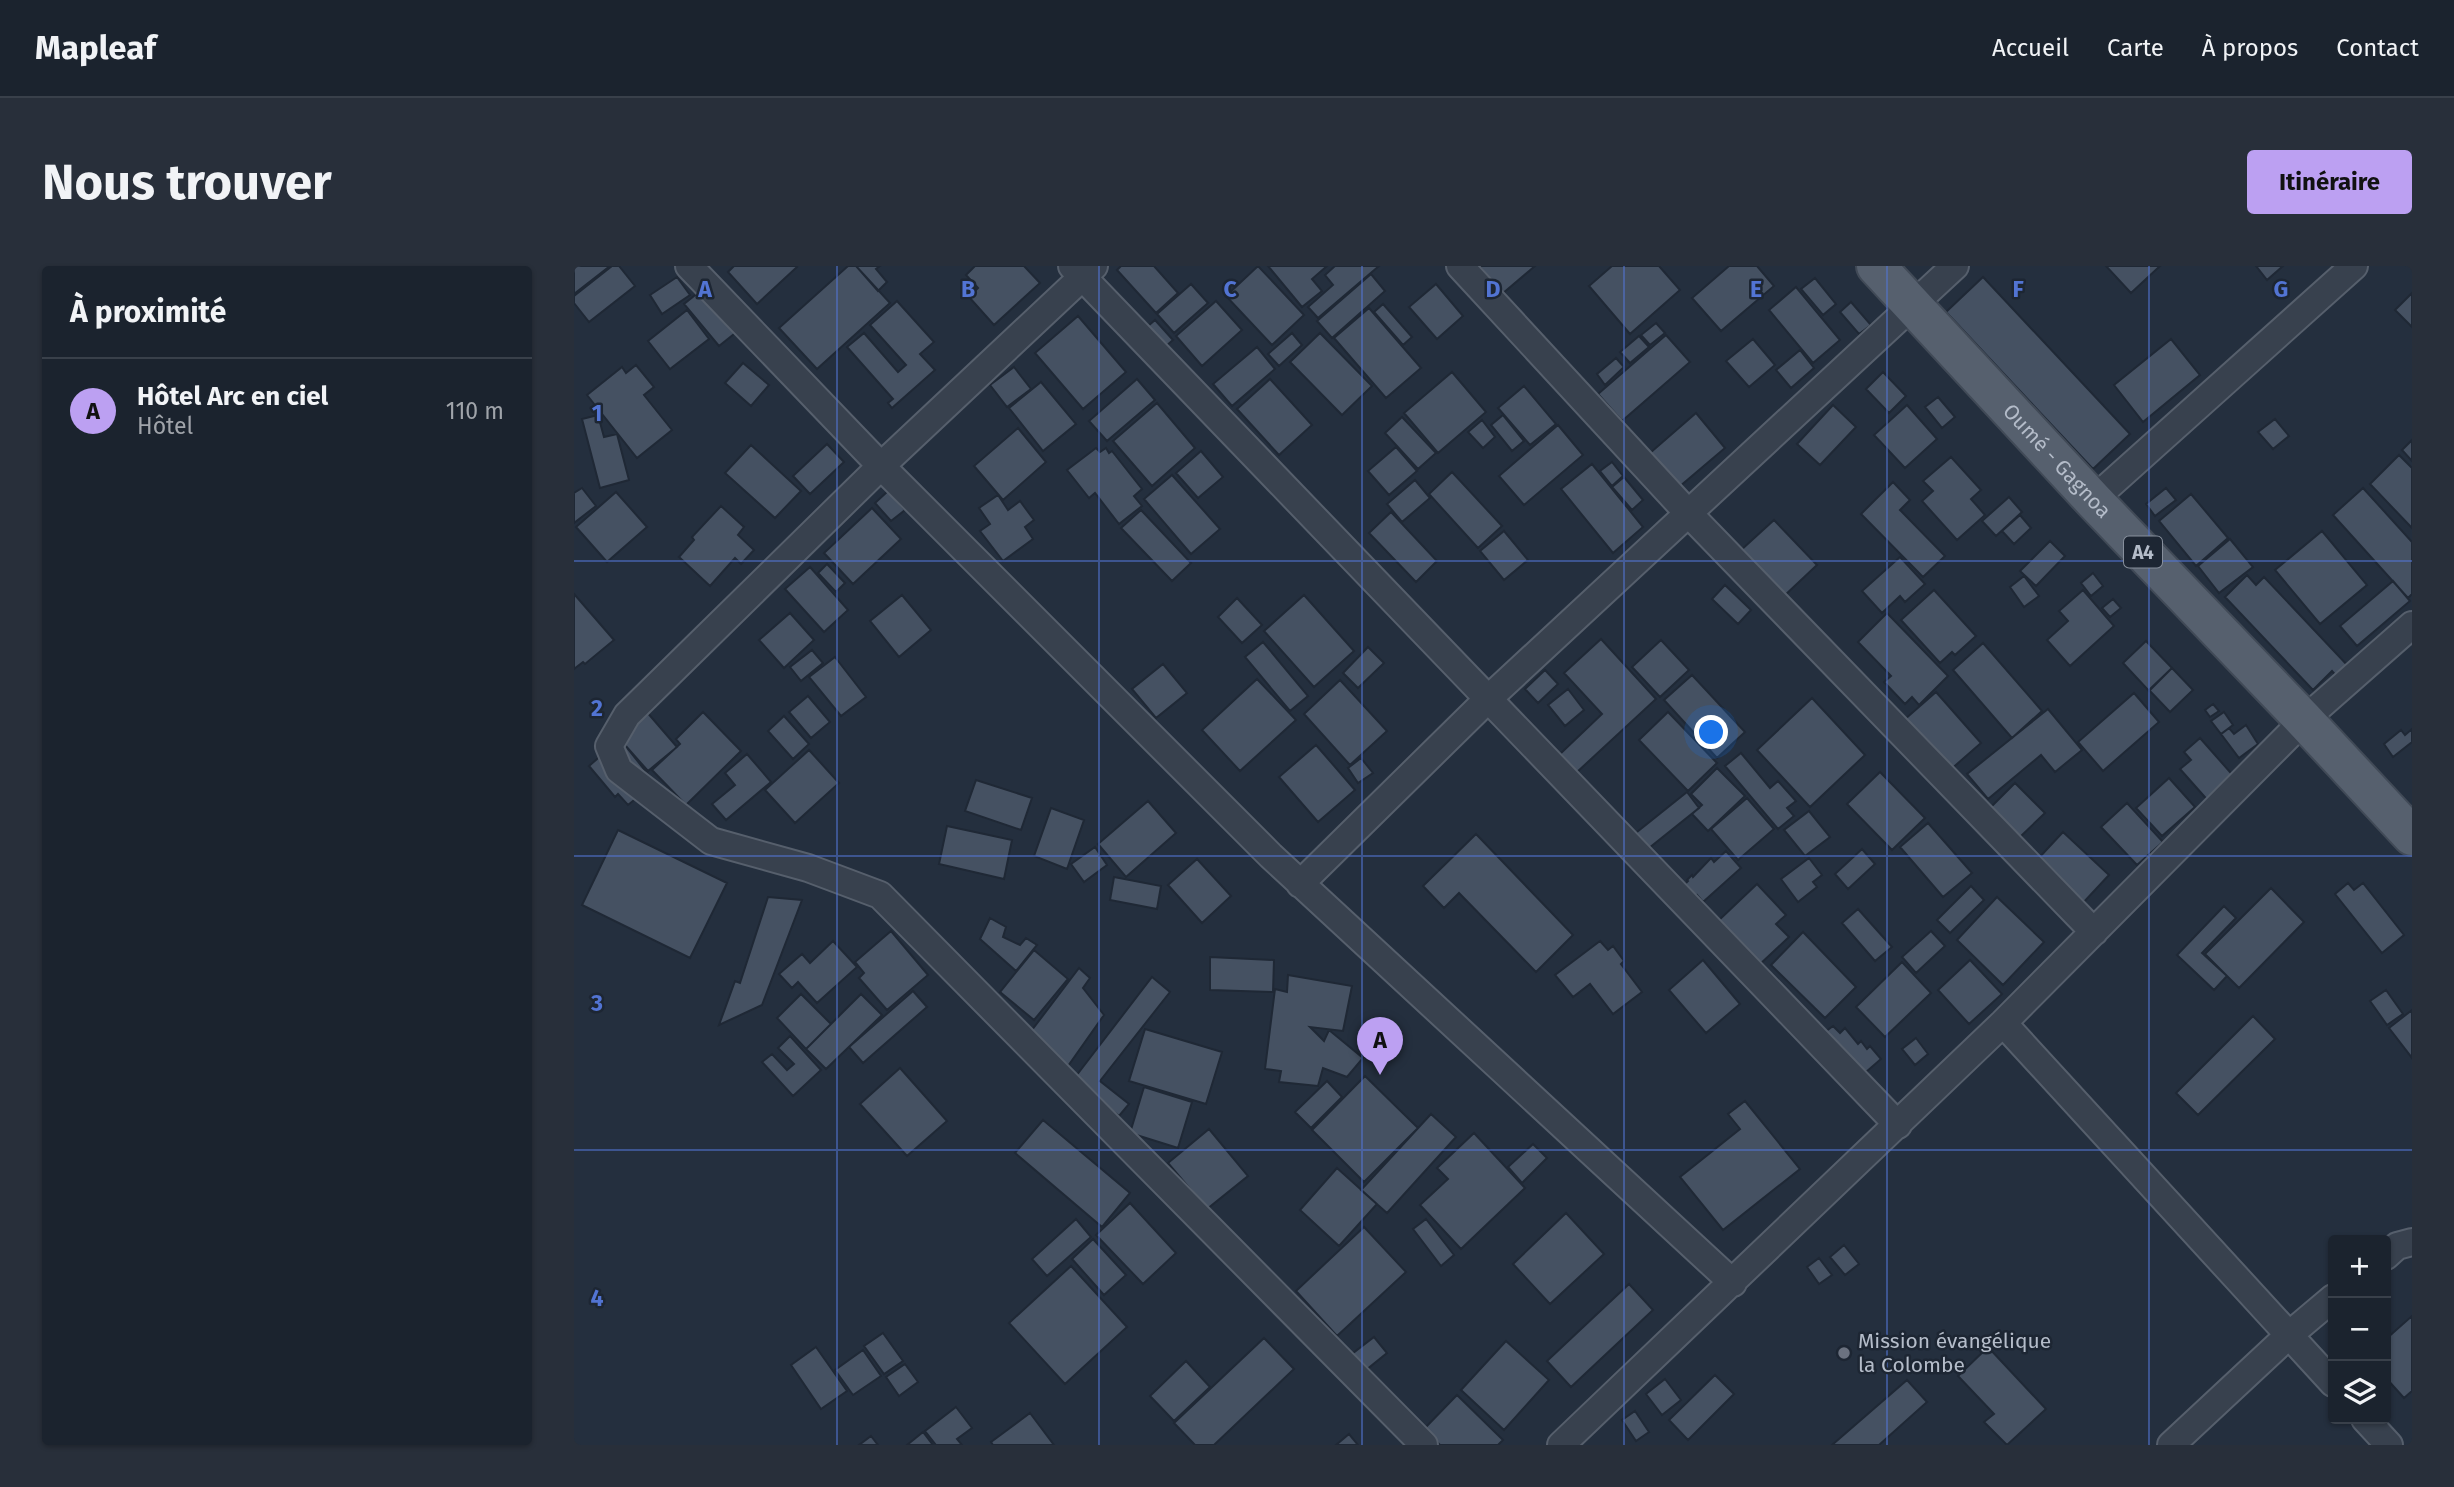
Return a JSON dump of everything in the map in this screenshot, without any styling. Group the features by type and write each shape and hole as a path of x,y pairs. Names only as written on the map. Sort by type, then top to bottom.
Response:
{"main road":[{"name":"Oumé - Gagnoa","path":"1876,266 2093,500 2412,836"}],"street":[{"path":"689,266 881,466 1300,884 1733,1283"},
{"path":"1460,266 1689,514 2094,932"},
{"path":"1300,884 1488,699 1955,266"},
{"path":"2093,500 2354,266"},
{"path":"1424,1445 880,895 808,868 711,841 619,770 609,746 627,715 1083,270 1488,699 1898,1125"},
{"path":"1561,1445 2003,1023 2304,720 2412,625"},
{"path":"2003,1023 2328,1378"},
{"path":"2391,1251 2397,1246 2412,1242"},
{"path":"2171,1445 2328,1302"},
{"path":"2370,1424 2389,1445"}],"building":[{"path":"574,266 610,266 574,294"},
{"path":"612,266 619,266 635,286 589,322 574,303 574,296"},
{"path":"734,266 797,267 757,304 728,272"},
{"path":"848,266 856,266 890,303 817,369 779,328"},
{"path":"856,266 880,266 876,269 887,282 878,291"},
{"path":"975,266 1024,266 1040,283 994,325 969,297 978,288 966,275"},
{"path":"1121,266 1154,266 1178,293 1156,313 1117,270"},
{"path":"1258,266 1304,315 1272,345 1226,296"},
{"path":"1268,266 1327,266 1312,279 1322,291 1302,307"},
{"path":"1335,266 1379,266 1318,318 1308,307 1333,285 1325,275"},
{"path":"1479,266 1535,266 1502,294"},
{"path":"1612,266 1659,266 1680,290 1630,334 1589,286"},
{"path":"1729,266 1757,266 1774,286 1721,331 1692,298"},
{"path":"2106,266 2160,266 2131,293"},
{"path":"2256,266 2283,266 2267,280"},
{"path":"1371,274 1385,291 1332,338 1317,321"},
{"path":"677,277 690,295 662,314 650,295"},
{"path":"1983,277 2130,434 2093,469 1946,312"},
{"path":"1815,278 1836,304 1823,315 1801,289"},
{"path":"1191,284 1208,303 1174,333 1157,314"},
{"path":"1436,284 1463,316 1437,339 1409,307"},
{"path":"1796,287 1840,340 1813,363 1769,310"},
{"path":"699,292 739,330 719,346 684,304"},
{"path":"2412,293 2412,327 2395,310"},
{"path":"897,301 934,342 920,354 935,370 892,408 888,403 893,399 847,347 864,333 898,372 906,365 870,325"},
{"path":"1216,301 1242,330 1202,366 1176,336"},
{"path":"1851,302 1871,325 1859,334 1840,312"},
{"path":"1383,304 1412,337 1403,345 1374,312"},
{"path":"1369,308 1421,368 1386,398 1334,338"},
{"path":"687,310 709,339 670,369 648,341"},
{"path":"1078,316 1126,372 1083,409 1035,353"},
{"path":"1155,320 1173,340 1157,354 1140,333"},
{"path":"1656,323 1665,333 1650,345 1641,335"},
{"path":"1292,333 1302,345 1279,366 1268,354"},
{"path":"1320,333 1372,386 1342,415 1290,362"},
{"path":"1666,335 1690,362 1622,421 1598,394"},
{"path":"1639,336 1649,347 1630,363 1620,352"},
{"path":"1753,339 1775,365 1749,387 1726,361"},
{"path":"2171,339 2200,375 2143,422 2114,385"},
{"path":"1257,347 1275,369 1232,406 1213,384"},
{"path":"1800,350 1814,368 1791,388 1776,370"},
{"path":"1616,358 1624,367 1605,385 1597,374"},
{"path":"743,363 769,385 751,406 725,383"},
{"path":"636,365 654,387 644,395 672,430 637,458 587,395 622,367 626,373"},
{"path":"1014,367 1031,389 1007,407 990,385"},
{"path":"1452,372 1486,412 1438,453 1404,413"},
{"path":"1883,372 1906,396 1889,413 1866,389"},
{"path":"1137,379 1155,400 1107,441 1089,421"},
{"path":"1270,379 1312,425 1279,455 1237,409"},
{"path":"1041,382 1076,424 1043,451 1009,408"},
{"path":"1524,386 1556,424 1530,445 1498,408"},
{"path":"1938,397 1955,417 1942,428 1925,407"},
{"path":"1157,403 1195,448 1152,486 1113,441"},
{"path":"1833,405 1856,427 1820,465 1797,444"},
{"path":"1907,405 1937,439 1905,468 1874,435"},
{"path":"1696,413 1725,448 1679,487 1650,453"},
{"path":"598,415 604,437 617,434 629,480 600,488 582,419"},
{"path":"1503,415 1524,441 1512,451 1491,425"},
{"path":"1402,417 1436,453 1418,469 1385,433"},
{"path":"2275,419 2289,436 2273,449 2258,432"},
{"path":"1482,420 1495,437 1483,448 1468,432"},
{"path":"1558,425 1583,455 1524,505 1499,476"},
{"path":"1018,428 1046,462 1003,500 974,466"},
{"path":"2412,440 2412,461 2402,450"},
{"path":"827,444 844,462 810,494 793,476"},
{"path":"751,445 801,491 775,518 725,473"},
{"path":"1396,447 1417,471 1389,495 1368,471"},
{"path":"1096,448 1100,452 1106,448 1109,453 1112,451 1142,489 1134,496 1142,506 1119,524 1095,493 1089,498 1067,470"},
{"path":"1201,451 1223,477 1198,498 1176,473"},
{"path":"2399,455 2412,468 2412,528 2370,484"},
{"path":"1951,457 1981,490 1971,499 1985,515 1957,540 1922,501 1933,491 1923,481"},
{"path":"1612,462 1623,476 1612,486 1600,471"},
{"path":"1592,464 1643,527 1613,553 1561,489"},
{"path":"1452,472 1502,526 1478,548 1429,494"},
{"path":"1172,475 1220,529 1191,554 1144,499"},
{"path":"1624,477 1643,500 1632,510 1612,487"},
{"path":"1415,480 1430,498 1402,522 1387,504"},
{"path":"1893,482 1910,500 1900,510 1945,556 1923,577 1861,514"},
{"path":"582,488 596,506 574,523 574,493"},
{"path":"2166,488 2176,500 2155,516 2146,504"},
{"path":"2363,488 2412,542 2412,594 2408,598 2333,515"},
{"path":"888,491 905,510 891,521 875,503"},
{"path":"616,492 647,527 607,562 576,527"},
{"path":"2191,494 2228,538 2196,566 2159,521"},
{"path":"998,495 1008,510 1020,501 1034,520 1025,527 1033,539 1003,561 980,531 990,524 979,508"},
{"path":"2009,497 2022,512 1996,536 1982,521"},
{"path":"721,506 744,527 738,535 754,550 741,564 735,558 710,586 679,557 694,540 692,537"},
{"path":"872,508 901,539 853,584 824,553"},
{"path":"1141,510 1191,563 1172,581 1121,528"},
{"path":"1391,512 1437,561 1416,582 1369,533"},
{"path":"2020,515 2031,528 2014,544 2002,531"},
{"path":"1774,520 1817,565 1783,597 1740,551"},
{"path":"1504,531 1528,560 1504,580 1480,551"},
{"path":"2322,531 2367,585 2320,624 2275,570"},
{"path":"2230,539 2253,567 2219,593 2198,566"},
{"path":"2050,541 2065,556 2036,586 2020,571"},
{"path":"1900,557 1925,584 1905,602 1900,596 1882,613 1862,591"},
{"path":"827,564 845,583 836,592 818,573"},
{"path":"810,567 848,610 824,632 785,589"},
{"path":"2093,573 2103,586 2091,596 2081,583"},
{"path":"2247,575 2256,585 2264,577 2350,668 2339,679 2332,671 2313,690 2225,597"},
{"path":"2024,576 2039,596 2024,607 2010,587"},
{"path":"2393,581 2410,601 2357,646 2340,626"},
{"path":"1725,585 1751,610 1738,624 1712,599"},
{"path":"1934,590 1976,636 1955,655 1952,652 1940,663 1901,620"},
{"path":"2083,590 2114,626 2070,666 2047,640 2068,621 2059,611"},
{"path":"574,594 614,640 585,664 583,662 574,669"},
{"path":"902,595 931,630 899,657 870,621"},
{"path":"1304,595 1354,651 1314,687 1264,631"},
{"path":"1237,598 1262,625 1242,643 1218,617"},
{"path":"2113,599 2121,608 2110,617 2102,608"},
{"path":"790,613 814,640 784,668 759,640"},
{"path":"1887,613 1948,676 1919,705 1912,697 1905,704 1884,682 1891,676 1858,642"},
{"path":"1601,639 1656,699 1576,773 1559,755 1602,714 1564,673"},
{"path":"1661,640 1689,670 1660,697 1632,667"},
{"path":"2146,641 2172,668 2149,691 2123,663"},
{"path":"1263,642 1308,696 1290,711 1245,657"},
{"path":"1983,643 2042,711 2012,738 1953,670"},
{"path":"1368,647 1384,663 1358,688 1343,673"},
{"path":"812,650 823,663 801,681 790,667"},
{"path":"835,657 866,697 841,716 809,677"},
{"path":"1163,664 1187,693 1156,718 1132,689"},
{"path":"2172,668 2193,690 2170,712 2149,690"},
{"path":"1545,670 1558,684 1538,703 1525,689"},
{"path":"1692,675 1745,732 1717,758 1664,700"},
{"path":"1257,679 1296,720 1240,771 1202,730"},
{"path":"1340,680 1387,731 1350,765 1304,714"},
{"path":"1568,689 1584,710 1565,726 1548,705"},
{"path":"1936,692 1981,743 1949,771 1904,720"},
{"path":"2134,693 2159,722 2103,771 2078,742"},
{"path":"808,696 830,722 811,738 789,712"},
{"path":"1812,698 1865,755 1810,807 1757,750"},
{"path":"2213,704 2219,711 2210,717 2205,710"},
{"path":"2048,709 2082,750 2055,772 2041,755 1988,799 1967,774"},
{"path":"646,711 677,747 648,771 617,736"},
{"path":"703,712 741,751 686,805 652,770 680,744 676,739"},
{"path":"1668,712 1717,763 1688,791 1639,740"},
{"path":"2224,712 2233,725 2221,734 2211,721"},
{"path":"784,716 809,744 793,759 768,731"},
{"path":"2246,725 2258,744 2239,758 2221,734 2229,728 2234,734"},
{"path":"2412,729 2412,742 2393,757 2384,744 2401,730 2405,735"},
{"path":"2200,738 2237,780 2211,804 2180,769 2191,760 2184,752"},
{"path":"620,739 655,783 628,805 618,794 615,797 589,766"},
{"path":"1316,745 1355,790 1318,822 1279,777"},
{"path":"809,750 839,783 795,823 765,790"},
{"path":"1741,753 1770,788 1778,781 1796,801 1787,808 1794,816 1778,829 1725,766"},
{"path":"747,754 771,782 726,820 712,804 735,785 725,773"},
{"path":"1361,758 1373,773 1358,783 1348,768"},
{"path":"1717,768 1745,796 1708,831 1692,814 1702,805 1691,794"},
{"path":"1880,772 1925,818 1892,850 1847,804"},
{"path":"2169,778 2195,807 2162,836 2136,808"},
{"path":"976,780 1032,798 1021,830 965,811"},
{"path":"2015,783 2045,813 2020,837 1991,807"},
{"path":"1687,792 1699,808 1644,852 1632,836"},
{"path":"1747,798 1774,829 1738,860 1711,829"},
{"path":"1148,801 1176,833 1126,877 1098,844"},
{"path":"2127,803 2163,842 2137,865 2101,827"},
{"path":"1051,808 1084,820 1067,869 1034,856"},
{"path":"1809,811 1830,837 1805,856 1784,830"},
{"path":"1928,823 1972,873 1943,897 1900,847"},
{"path":"947,826 1012,840 1004,879 939,864"},
{"path":"618,830 727,883 690,958 582,905"},
{"path":"2063,832 2109,875 2082,904 2036,861"},
{"path":"1476,834 1573,935 1536,972 1459,893 1444,908 1423,886"},
{"path":"1095,847 1107,865 1084,882 1071,864"},
{"path":"1862,849 1875,864 1848,889 1835,874"},
{"path":"1726,851 1741,868 1703,902 1697,895 1692,900 1681,888 1711,858 1714,862"},
{"path":"1809,858 1822,875 1813,882 1817,887 1798,902 1781,879"},
{"path":"1197,859 1231,896 1202,923 1168,885"},
{"path":"1114,877 1161,886 1157,909 1110,900"},
{"path":"2348,883 2354,890 2363,883 2404,935 2382,953 2335,894"},
{"path":"1757,884 1786,915 1776,924 1789,937 1758,966 1717,922"},
{"path":"1971,886 1984,900 1950,933 1937,920"},
{"path":"2271,888 2304,922 2239,988 2205,954"},
{"path":"768,897 802,900 762,1005 719,1025 735,981 740,983"},
{"path":"1997,897 2044,942 2003,985 1957,940"},
{"path":"2224,906 2236,918 2202,953 2227,976 2214,990 2177,955"},
{"path":"1858,909 1892,947 1875,961 1842,923"},
{"path":"990,918 1006,927 1003,937 1020,945 1026,938 1037,945 1016,971 980,939"},
{"path":"891,931 928,975 887,1010 859,978 864,973 855,962"},
{"path":"1931,931 1945,946 1916,973 1902,957"},
{"path":"1803,932 1856,987 1825,1018 1771,965"},
{"path":"833,941 857,967 817,1003 798,982 792,988 779,974 802,954 810,963"},
{"path":"1600,941 1608,950 1613,946 1624,961 1621,964 1642,992 1613,1014 1590,984 1573,997 1555,975"},
{"path":"1034,950 1068,979 1034,1020 1000,992"},
{"path":"1210,957 1274,960 1273,992 1210,990"},
{"path":"1703,960 1740,1004 1706,1033 1669,990"},
{"path":"1970,960 2002,994 1969,1024 1938,990"},
{"path":"1902,962 1931,993 1885,1037 1856,1007"},
{"path":"1079,968 1090,978 1083,988 1104,1015 1068,1066 1032,1030"},
{"path":"1288,975 1352,986 1343,1031 1310,1027 1324,1041 1329,1030 1363,1058 1347,1077 1323,1068 1318,1086 1279,1082 1281,1071 1265,1069 1275,989 1287,992"},
{"path":"1152,977 1170,992 1100,1081 1129,1104 1119,1116 1073,1080"},
{"path":"2386,990 2403,1014 2387,1025 2370,1001"},
{"path":"913,991 927,1007 863,1063 849,1047"},
{"path":"801,994 831,1024 806,1049 777,1018"},
{"path":"861,994 882,1015 826,1069 806,1049"},
{"path":"2412,1010 2412,1058 2389,1028"},
{"path":"2253,1016 2275,1039 2198,1115 2176,1093"},
{"path":"1833,1026 1840,1033 1845,1028 1858,1044 1861,1041 1867,1049 1870,1046 1881,1059 1858,1079 1821,1035"},
{"path":"1145,1029 1222,1052 1206,1104 1129,1081"},
{"path":"790,1036 821,1070 793,1096 762,1062 772,1054 787,1070 794,1064 778,1048"},
{"path":"1916,1038 1928,1054 1915,1065 1902,1049"},
{"path":"900,1068 947,1121 907,1156 860,1104"},
{"path":"1365,1076 1418,1128 1364,1182 1312,1130"},
{"path":"1327,1081 1342,1097 1311,1128 1295,1112"},
{"path":"1144,1087 1192,1102 1178,1148 1130,1133"},
{"path":"1745,1101 1800,1169 1723,1230 1680,1177 1740,1129 1728,1114"},
{"path":"1431,1114 1456,1137 1387,1213 1361,1190"},
{"path":"1043,1120 1130,1193 1102,1227 1015,1153"},
{"path":"1209,1129 1248,1176 1207,1209 1168,1163"},
{"path":"1474,1133 1525,1188 1461,1249 1420,1205 1448,1179 1437,1168"},
{"path":"1533,1144 1547,1158 1522,1183 1508,1167"},
{"path":"1337,1168 1377,1204 1339,1246 1300,1210"},
{"path":"1130,1203 1176,1253 1143,1284 1096,1235"},
{"path":"1566,1213 1604,1254 1550,1304 1513,1264"},
{"path":"1076,1219 1091,1237 1047,1276 1032,1259"},
{"path":"1426,1219 1454,1255 1441,1266 1413,1229"},
{"path":"1364,1227 1406,1272 1337,1336 1296,1291"},
{"path":"1093,1239 1126,1275 1104,1295 1072,1259"},
{"path":"1844,1245 1859,1264 1845,1275 1830,1257"},
{"path":"1819,1258 1832,1275 1819,1284 1807,1267"},
{"path":"1071,1266 1127,1327 1065,1384 1009,1323"},
{"path":"1629,1284 1653,1310 1571,1387 1547,1361"},
{"path":"2412,1316 2412,1391 2404,1398 2391,1384 2391,1335"},
{"path":"883,1333 903,1361 884,1374 864,1346"},
{"path":"1374,1337 1387,1353 1361,1374 1348,1357"},
{"path":"1264,1338 1294,1369 1214,1445 1195,1445 1174,1423"},
{"path":"1506,1341 1549,1380 1504,1430 1461,1390"},
{"path":"816,1347 847,1391 821,1409 791,1365"},
{"path":"1988,1347 2046,1409 2007,1445 1984,1422 1994,1414 1958,1376"},
{"path":"863,1350 881,1376 853,1395 835,1370"},
{"path":"1186,1361 1210,1387 1174,1421 1150,1396"},
{"path":"905,1364 918,1382 899,1396 886,1377"},
{"path":"1715,1375 1734,1394 1688,1440 1669,1420"},
{"path":"1665,1379 1681,1400 1662,1415 1646,1394"},
{"path":"1907,1380 1927,1402 1879,1445 1832,1445"},
{"path":"1457,1395 1503,1440 1498,1445 1440,1445 1424,1429"},
{"path":"956,1407 972,1428 957,1439 962,1445 936,1445 925,1431"},
{"path":"1635,1411 1649,1432 1636,1441 1622,1420"},
{"path":"1030,1413 1054,1445 993,1445 991,1442"},
{"path":"923,1432 933,1445 907,1445"},
{"path":"1349,1434 1358,1445 1336,1445"},
{"path":"871,1436 878,1445 859,1445"}],"place":[{"name":"Hôtel Arc en ciel","path":"1380,1075"},
{"name":"Mission évangélique la Colombe","path":"1844,1353"}]}
